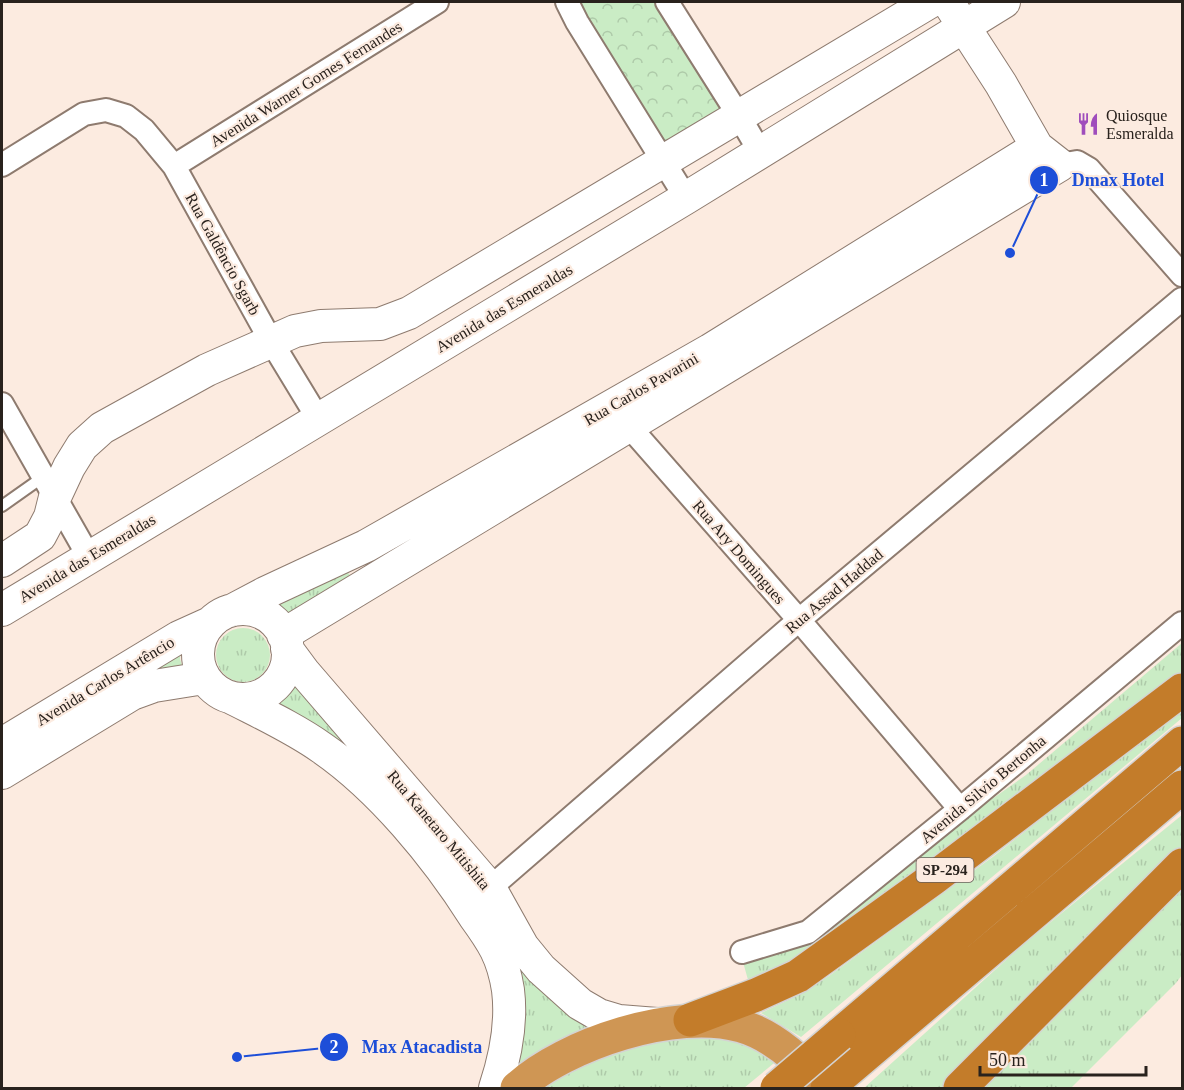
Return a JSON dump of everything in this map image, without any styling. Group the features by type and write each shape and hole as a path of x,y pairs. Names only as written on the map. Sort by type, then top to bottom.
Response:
{"highway":[{"name":"SP-294","path":"690,1020 798,976 934,878 1182,690"},
{"path":"777,1089 1182,743"},
{"path":"517,1089 547,1067 595,1043 658,1024 690,1020 742,1026 766,1037 786,1050 826,1089 1182,787"},
{"path":"960,1089 1182,865"}],"main road":[{"path":"2,561 40,536 50,517 49,487 69,467 82,446 102,428 207,370 295,331 321,326 380,324 409,313 930,2"},
{"name":"Avenida das Esmeraldas","path":"2,610 760,152 956,14 1004,2"},
{"path":"956,14 1048,156"},
{"name":"Rua Carlos Pavarini","path":"285,642 383,573 620,415 710,350 1048,156"},
{"name":"Rua Carlos Pavarini","path":"222,617 262,595 366,546 620,415"},
{"path":"366,546 383,573"},
{"path":"248,609 262,614 275,623 285,642 287,664 281,677 272,688 259,696 245,699 230,698 220,693 204,678 198,664 198,650 202,635 222,617 248,609"},
{"name":"Avenida Carlos Artêncio","path":"2,744 179,637 222,617"},
{"name":"Rua Kanetaro Mitishita","path":"285,642 304,672 490,888 523,947 541,969 580,1004 599,1015 619,1021 658,1024"},
{"name":"Avenida Carlos Artêncio","path":"2,773 132,694 154,686 204,678"},
{"name":"Rua Kanetaro Mitishita","path":"230,698 294,730 322,747 369,786 453,882 497,951 508,990 509,1016 506,1043 495,1089"}],"street":[{"name":"Avenida Warner Gomes Fernandes","path":"174,166 437,2"},
{"path":"567,2 577,22 686,198"},
{"path":"667,2 760,152"},
{"name":"Rua Galdêncio Sgarb","path":"2,165 84,114 106,110 126,116 144,130 174,166 271,341 319,420"},
{"path":"1048,156 1077,162 1089,169 1182,275"},
{"name":"Rua Assad Haddad","path":"490,888 799,620 1182,299"},
{"path":"2,404 89,557"},
{"name":"Rua Ary Domingues","path":"620,415 960,809"},
{"name":"Avenida Silvio Bertonha","path":"742,952 808,932 960,809 1182,623"}],"lane":[{"path":"2,506 49,487"}],"green space":[{"path":"567,2 667,2 739,116 662,161"},
{"path":"346,570 352,578 286,617 277,606 267,600"},
{"path":"238,628 248,628 258,632 266,640 270,655 266,670 258,678 248,682 238,682 228,678 220,670 216,660 216,650 220,640 228,632"},
{"path":"1182,643 1182,675 819,950 750,987 743,962 935,839 1026,775"},
{"path":"181,647 180,659 184,671 149,673"},
{"path":"295,679 384,782 267,704 278,698"},
{"path":"1182,708 1182,718 801,1037 761,1013 797,996 829,976 994,856"},
{"path":"1182,815 1182,851 949,1088 864,1088 1025,943"},
{"path":"1182,883 1182,975 1176,983 1071,1088 981,1088"},
{"path":"509,943 537,983 558,1006 584,1023 600,1029 510,1078"},
{"path":"736,1034 779,1059 744,1088 537,1088 563,1071 652,1038"}],"place":[{"name":"Quiosque Esmeralda","path":"1088,124"},
{"name":"Dmax Hotel","path":"1010,253"},
{"name":"Max Atacadista","path":"237,1057"}]}
